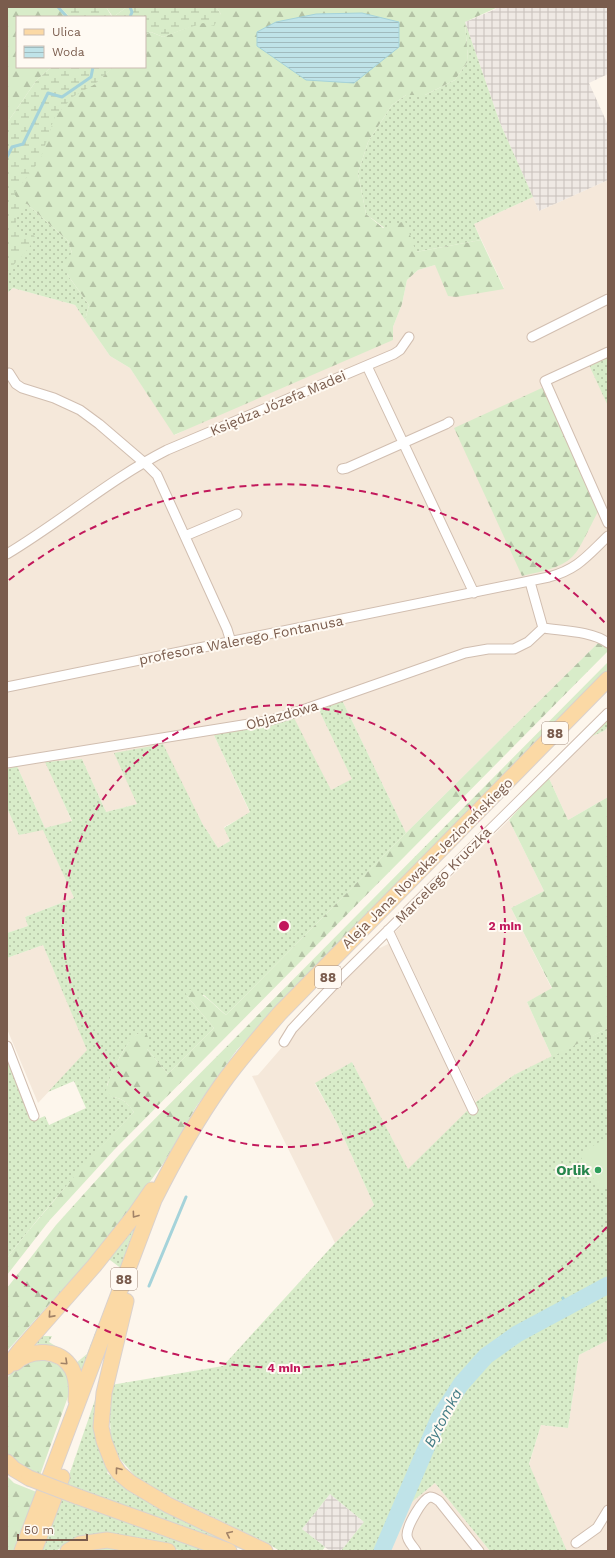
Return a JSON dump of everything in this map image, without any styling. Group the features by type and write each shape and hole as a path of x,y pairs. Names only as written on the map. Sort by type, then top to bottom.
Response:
{"main road":[{"name":"Aleja Jana Nowaka-Jeziorańskiego","path":"22,1551 154,1200 181,1148 222,1084 248,1050 280,1013 608,679"},
{"name":"Aleja Jana Nowaka-Jeziorańskiego","path":"34,1551 56,1495 150,1235 173,1182 210,1119 254,1057 316,989 608,692"},
{"path":"7,1368 20,1350 111,1246 134,1216 181,1148"},
{"path":"126,1300 104,1393 101,1426 104,1441 113,1464 131,1483 168,1505 265,1551"},
{"path":"7,1368 20,1358 32,1352 52,1354 61,1358 71,1368 76,1382 74,1413"},
{"path":"7,1462 14,1469 29,1478 229,1551"},
{"path":"68,1551 80,1544 107,1540 168,1551"}],"street":[{"path":"532,337 608,298"},
{"name":"Księdza Józefa Madei","path":"7,554 143,462 367,366 400,350 409,337"},
{"path":"608,352 545,381 608,523"},
{"path":"367,366 474,593"},
{"path":"9,373 16,384 22,388 66,403 89,416 157,475 227,629 231,642"},
{"path":"342,469 449,422"},
{"path":"185,536 238,514"},
{"name":"profesora Walerego Fontanusa","path":"7,687 530,582 557,575 572,569 608,536"},
{"path":"530,582 543,628 590,635 603,639 608,643"},
{"name":"Objazdowa","path":"7,763 268,721 466,653 488,649 514,649 528,642 543,628"},
{"name":"Marcelego Kruczka","path":"284,1042 292,1029 342,975 608,714"},
{"path":"388,930 473,1110"},
{"path":"7,1046 34,1116"},
{"path":"416,1551 408,1539 408,1529 420,1506 430,1497 439,1501 479,1551"},
{"path":"576,1543 597,1528 608,1510"}],"shaded area":[{"path":"495,7 608,7 608,74 589,83 608,125 608,180 539,211 500,123 465,22 496,9"},
{"path":"608,180 608,649 604,645 598,643 406,833 342,700 318,708 353,780 331,790 213,733 250,813 224,827 230,841 218,848 202,823 137,804 106,812 82,759 46,762 72,822 45,828 17,766 7,769 7,293 13,288 75,305 110,356 130,368 175,435 393,327 402,304 407,280 418,270 435,265 504,288 474,224 533,197 539,211"},
{"path":"608,727 608,797 568,820 548,776 588,738 604,731"},
{"path":"7,808 19,835 43,829 74,898 25,917 28,926 7,933"},
{"path":"509,820 544,891 511,908 552,989 527,1002 552,1057 514,1075 476,1102 395,932"},
{"path":"390,943 468,1111 408,1170 352,1062 315,1084 337,1123 374,1205 335,1243 252,1076 258,1075 335,986 378,946 380,948"},
{"path":"43,945 88,1050 38,1103 7,1029 7,958"},
{"path":"608,1340 608,1551 567,1551 529,1465 541,1425 568,1428 579,1355"},
{"path":"435,1483 490,1551 387,1551 407,1506"},
{"path":"330,1494 364,1522 341,1551 330,1551 302,1529"}],"green space":[{"path":"7,7 60,7 69,16 16,16 16,68 50,68 36,81 7,123"},
{"path":"60,7 106,7 111,16 69,16"},
{"path":"106,7 127,7 114,16 112,16"},
{"path":"127,7 216,7 221,14 214,26 203,23 163,37 151,32 146,34 146,16 114,16"},
{"path":"216,7 495,7 496,8 465,22 468,61 455,80 425,95 406,95 392,105 368,142 358,173 366,214 383,228 405,221 416,252 481,240 504,289 456,297 448,296 435,265 418,270 407,280 402,304 393,327 393,340 174,435 130,368 110,356 85,320 89,305 67,274 63,262 72,253 68,241 27,204 21,203 14,194 40,160 55,116 74,96 95,84 112,68 146,68 146,34 151,32 163,37 221,14"},
{"path":"465,22 500,123 533,197 474,224 481,240 416,252 366,214 358,173 368,142 392,105 406,95 425,95 455,80 468,61"},
{"path":"50,68 112,68 95,84 27,204 68,241 72,253 67,274 89,305 85,320 75,305 13,288 7,293 7,123"},
{"path":"50,68 112,68 95,84 74,96 55,116 40,160 14,194 21,203 27,204 20,212 16,220 17,228 24,236 32,233 35,237 29,248 7,272 7,123 36,81"},
{"path":"608,356 608,406 589,365"},
{"path":"544,387 599,510 579,548 573,556 556,567 522,576 454,428"},
{"path":"598,643 604,645 608,651 114,1150 49,1221 7,1275 7,1258 84,1165 134,1112 119,1098 112,1097 106,1092 115,1066 131,1039 141,1032 147,1035 150,1042 147,1049 168,1074 214,1028 187,996 184,989 197,992 207,998 226,1015 406,833"},
{"path":"608,662 608,670 307,976 236,1051 196,1107 165,1161 109,1238 7,1351 7,1288 56,1225 119,1155"},
{"path":"342,700 406,833 226,1015 204,995 187,996 214,1028 168,1074 147,1049 141,1032 135,1036 125,1048 107,1085 112,1097 119,1098 134,1112 37,1220 7,1258 7,1054 33,1121 45,1116 49,1125 86,1108 74,1081 48,1092 87,1050 43,945 7,958 7,933 28,926 25,917 74,898 43,830 19,835 7,808 7,769 17,766 45,828 72,821 45,762 82,759 106,812 137,804 114,753 163,744 202,823 218,848 230,841 224,828 250,812 213,733 293,716 331,790 352,779 318,708"},
{"path":"608,719 608,727 604,731 588,738"},
{"path":"548,776 568,820 608,797 608,1028 552,1057 527,1002 552,988 511,908 544,891 509,820"},
{"path":"608,1028 608,1279 519,1328 495,1343 471,1364 453,1387 433,1418 379,1551 341,1551 364,1522 330,1494 302,1529 325,1547 322,1551 280,1551 265,1542 154,1489 135,1476 120,1459 111,1440 111,1385 223,1366 335,1243 374,1205 337,1123 315,1083 352,1062 408,1169 476,1102 514,1075"},
{"name":"Orlik","path":"608,1137 608,1185 600,1190 579,1154"},
{"path":"139,1218 122,1269 106,1257"},
{"path":"112,1290 113,1294 81,1381 76,1363 87,1354"},
{"path":"608,1290 608,1340 579,1355 568,1428 541,1425 529,1464 567,1551 490,1551 435,1483 407,1506 438,1429 461,1387 475,1372 509,1344"},
{"path":"40,1336 52,1336 49,1342 67,1353 36,1344 35,1342"},
{"path":"30,1359 53,1362 63,1369 69,1382 70,1391 40,1475 24,1469 7,1453 7,1378 21,1363"},
{"path":"96,1397 109,1469 107,1473 115,1479 254,1551 247,1551 225,1544 66,1484"},
{"path":"7,1476 14,1483 39,1493 16,1551 7,1551"},
{"path":"59,1498 212,1551 183,1551 120,1536 62,1547 56,1551 41,1551"},
{"path":"109,1546 132,1551 83,1551"}],"water":[{"path":"362,13 399,22 399,47 354,83 306,80 257,46 257,32 276,22 316,14"}],"waterway":[{"path":"58,7 66,16"},
{"path":"130,7 132,12 130,16"},
{"path":"7,157 12,147 23,144 48,93 62,97 91,77 93,68"},
{"path":"149,1286 186,1197"},
{"name":"Bytomka","path":"382,1551 439,1418 461,1384 486,1356 517,1334 608,1285"},
{"path":"563,1298 566,1308"}],"place":[{"name":"Orlik","path":"598,1170"}]}
